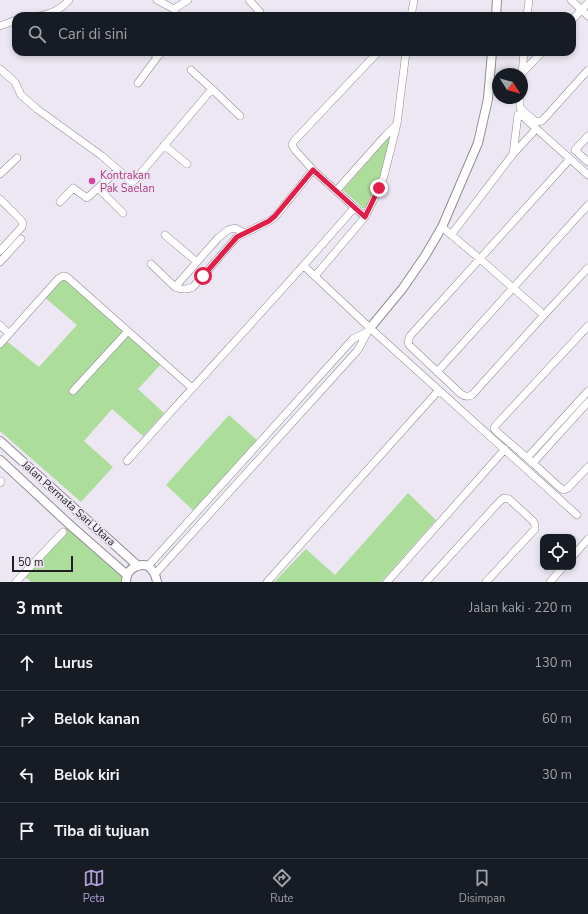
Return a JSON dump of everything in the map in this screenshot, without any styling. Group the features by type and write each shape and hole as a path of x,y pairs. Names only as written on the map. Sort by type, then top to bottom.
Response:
{"street":[{"path":"53,12 56,11 69,0"},
{"path":"156,0 173,12"},
{"path":"175,12 188,0"},
{"path":"250,0 260,12"},
{"path":"412,12 414,0"},
{"path":"496,12 497,0"},
{"path":"528,12 529,0"},
{"path":"571,0 588,16"},
{"path":"576,16 588,3"},
{"path":"0,26 12,22"},
{"path":"138,83 156,56"},
{"path":"365,217 313,170 292,147 292,142 374,56"},
{"path":"315,276 365,217 384,176 397,124 406,56"},
{"path":"126,578 131,569 143,565 148,566 156,578 357,351 369,330 403,288 425,256 442,227 478,143 488,98 492,56"},
{"path":"523,68 524,56"},
{"path":"527,68 538,56"},
{"path":"0,69 15,82 21,95 37,110 102,156 132,182 212,89"},
{"path":"191,70 240,116"},
{"path":"520,104 520,108 536,122 542,121 588,70"},
{"path":"513,154 519,114 588,175"},
{"path":"336,191 397,124"},
{"path":"451,235 513,154 536,129"},
{"path":"588,136 575,150 588,162"},
{"path":"164,145 188,164"},
{"path":"0,174 16,158"},
{"path":"570,159 410,336 408,340 409,345 464,396 468,397 472,395 588,268"},
{"path":"60,202 73,188 87,198 118,170"},
{"path":"152,264 175,287 188,290 194,287 237,237 269,221 275,216 313,170"},
{"path":"98,188 124,213"},
{"path":"0,199 23,222 22,227 0,251"},
{"path":"437,372 588,204"},
{"path":"127,461 304,266 354,208"},
{"path":"442,227 544,315"},
{"path":"175,287 218,238 228,230 235,228 244,233"},
{"path":"166,235 197,262"},
{"path":"0,262 21,239"},
{"path":"304,266 369,330 439,390 577,515"},
{"path":"0,344 58,279 63,276 68,277 192,388"},
{"path":"0,325 9,334"},
{"path":"588,326 494,428 563,490 568,488 588,467"},
{"path":"148,566 353,339 369,330"},
{"path":"73,391 128,331"},
{"path":"267,582 439,390"},
{"path":"530,461 588,391"},
{"path":"530,461 588,402"},
{"name":"Jalan Permata Sari Utara","path":"0,441 138,566"},
{"path":"387,582 505,450"},
{"name":"Jalan Permata Sari Utara","path":"0,460 126,578"},
{"path":"426,582 500,501 504,498 509,499 533,521 535,529 486,582"},
{"path":"16,582 63,532"},
{"path":"576,553 588,539"},
{"path":"550,582 560,570"}],"green space":[{"path":"389,137 380,182 367,208 363,208 343,190"},
{"path":"63,276 163,362 138,389 164,413 143,436 112,409 84,441 113,467 81,502 0,431 0,344 4,339 39,367 77,325 43,296"},
{"path":"229,415 259,442 196,513 166,485"},
{"path":"408,493 436,520 381,582 274,582 306,549 335,575"},
{"path":"70,525 127,575 126,582 31,582 23,575"}],"place":[{"name":"Kontrakan Pak Saelan","path":"92,181"}],"route":[{"path":"203,276 237,237 269,221 275,216 313,170 365,217 379,188"}]}
